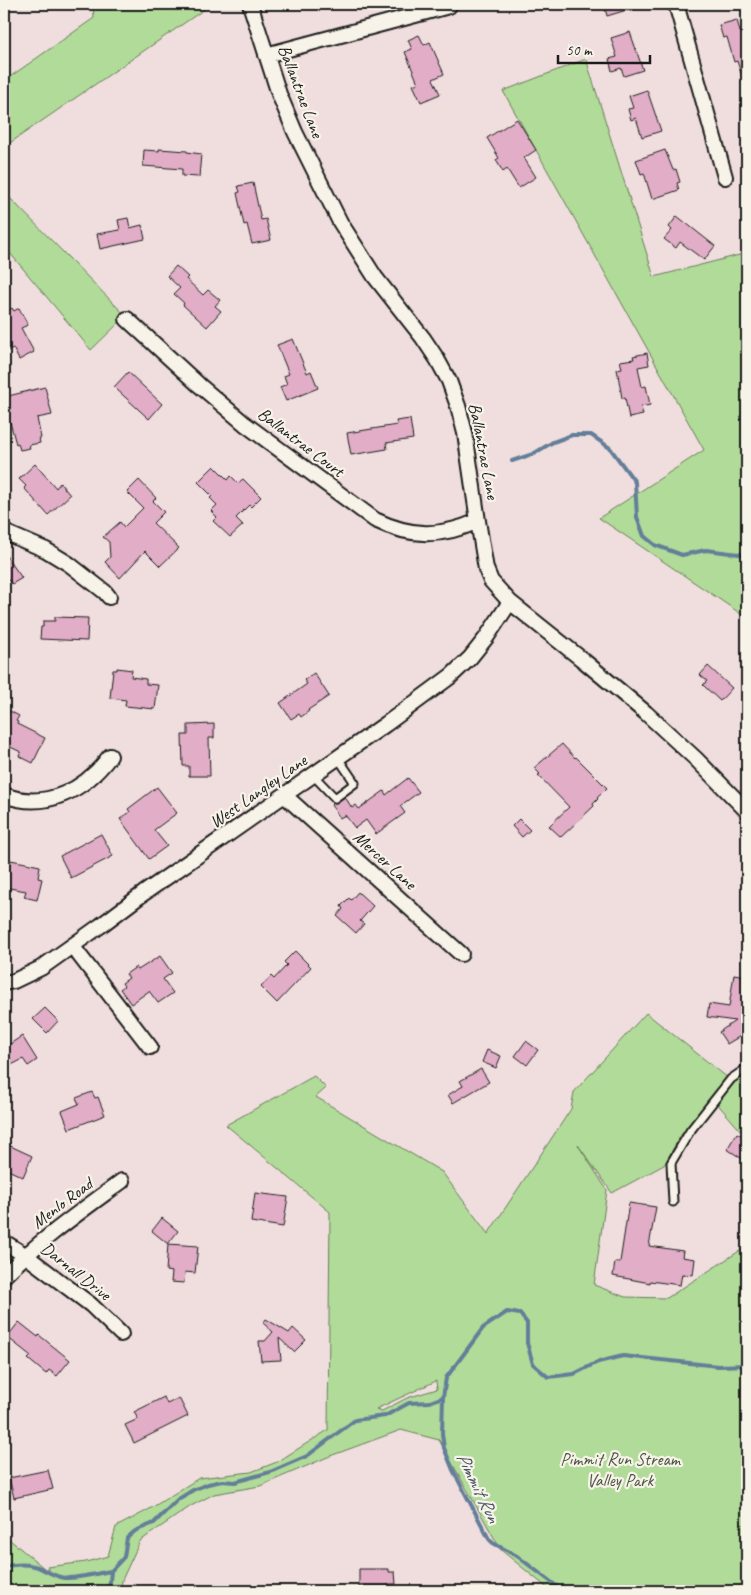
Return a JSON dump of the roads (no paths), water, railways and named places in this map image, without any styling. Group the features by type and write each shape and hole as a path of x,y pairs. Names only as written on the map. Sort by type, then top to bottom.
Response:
{"street":[{"name":"Ballantrae Lane","path":"250,4 279,94 295,132 340,222 361,257 438,359 449,382 465,433 486,569 491,581 510,602 584,660 646,713 696,759 747,811"},
{"path":"676,4 724,177"},
{"path":"266,55 449,6"},
{"name":"Ballantrae Court","path":"128,319 198,385 245,424 375,520 409,532 427,534 444,533 478,521"},
{"path":"4,532 46,550 70,564 109,597"},
{"name":"West Langley Lane","path":"4,983 30,975 73,946 144,893 314,775 451,676 470,658 486,638 510,602"},
{"path":"4,795 26,800 41,800 57,796 87,782 100,770 110,756"},
{"name":"Mercer Lane","path":"284,795 461,954"},
{"path":"73,946 150,1047"},
{"name":"Menlo Road","path":"4,1276 58,1227 122,1181"},
{"name":"Darnall Drive","path":"4,1242 25,1255 91,1305 122,1334"}],"lane":[{"path":"314,775 335,798 355,783 338,758"},
{"path":"673,1202 671,1164 690,1131 731,1079 747,1068"}],"waterway":[{"path":"512,461 533,454 553,442 572,435 591,435 610,448 635,482 637,517 644,536 655,545 682,555 706,550 747,555"},
{"name":"Pimmit Run","path":"563,1591 517,1556 489,1539 453,1470 444,1448 442,1434 443,1397 446,1378 483,1328 507,1312 520,1314 527,1323 527,1343 533,1364 548,1377 574,1374 598,1362 623,1356 718,1366 747,1365"},
{"path":"109,1591 111,1571 124,1557 127,1538 135,1531 154,1523 177,1500 193,1490 208,1484 222,1481 235,1482 270,1472 307,1456 355,1420 385,1416 409,1403 430,1402 443,1397"},
{"path":"4,1567 28,1565 64,1578 81,1577 111,1571"}],"park label":[{"name":"Pimmit Run Stream Valley Park","path":"620,1469"}]}
